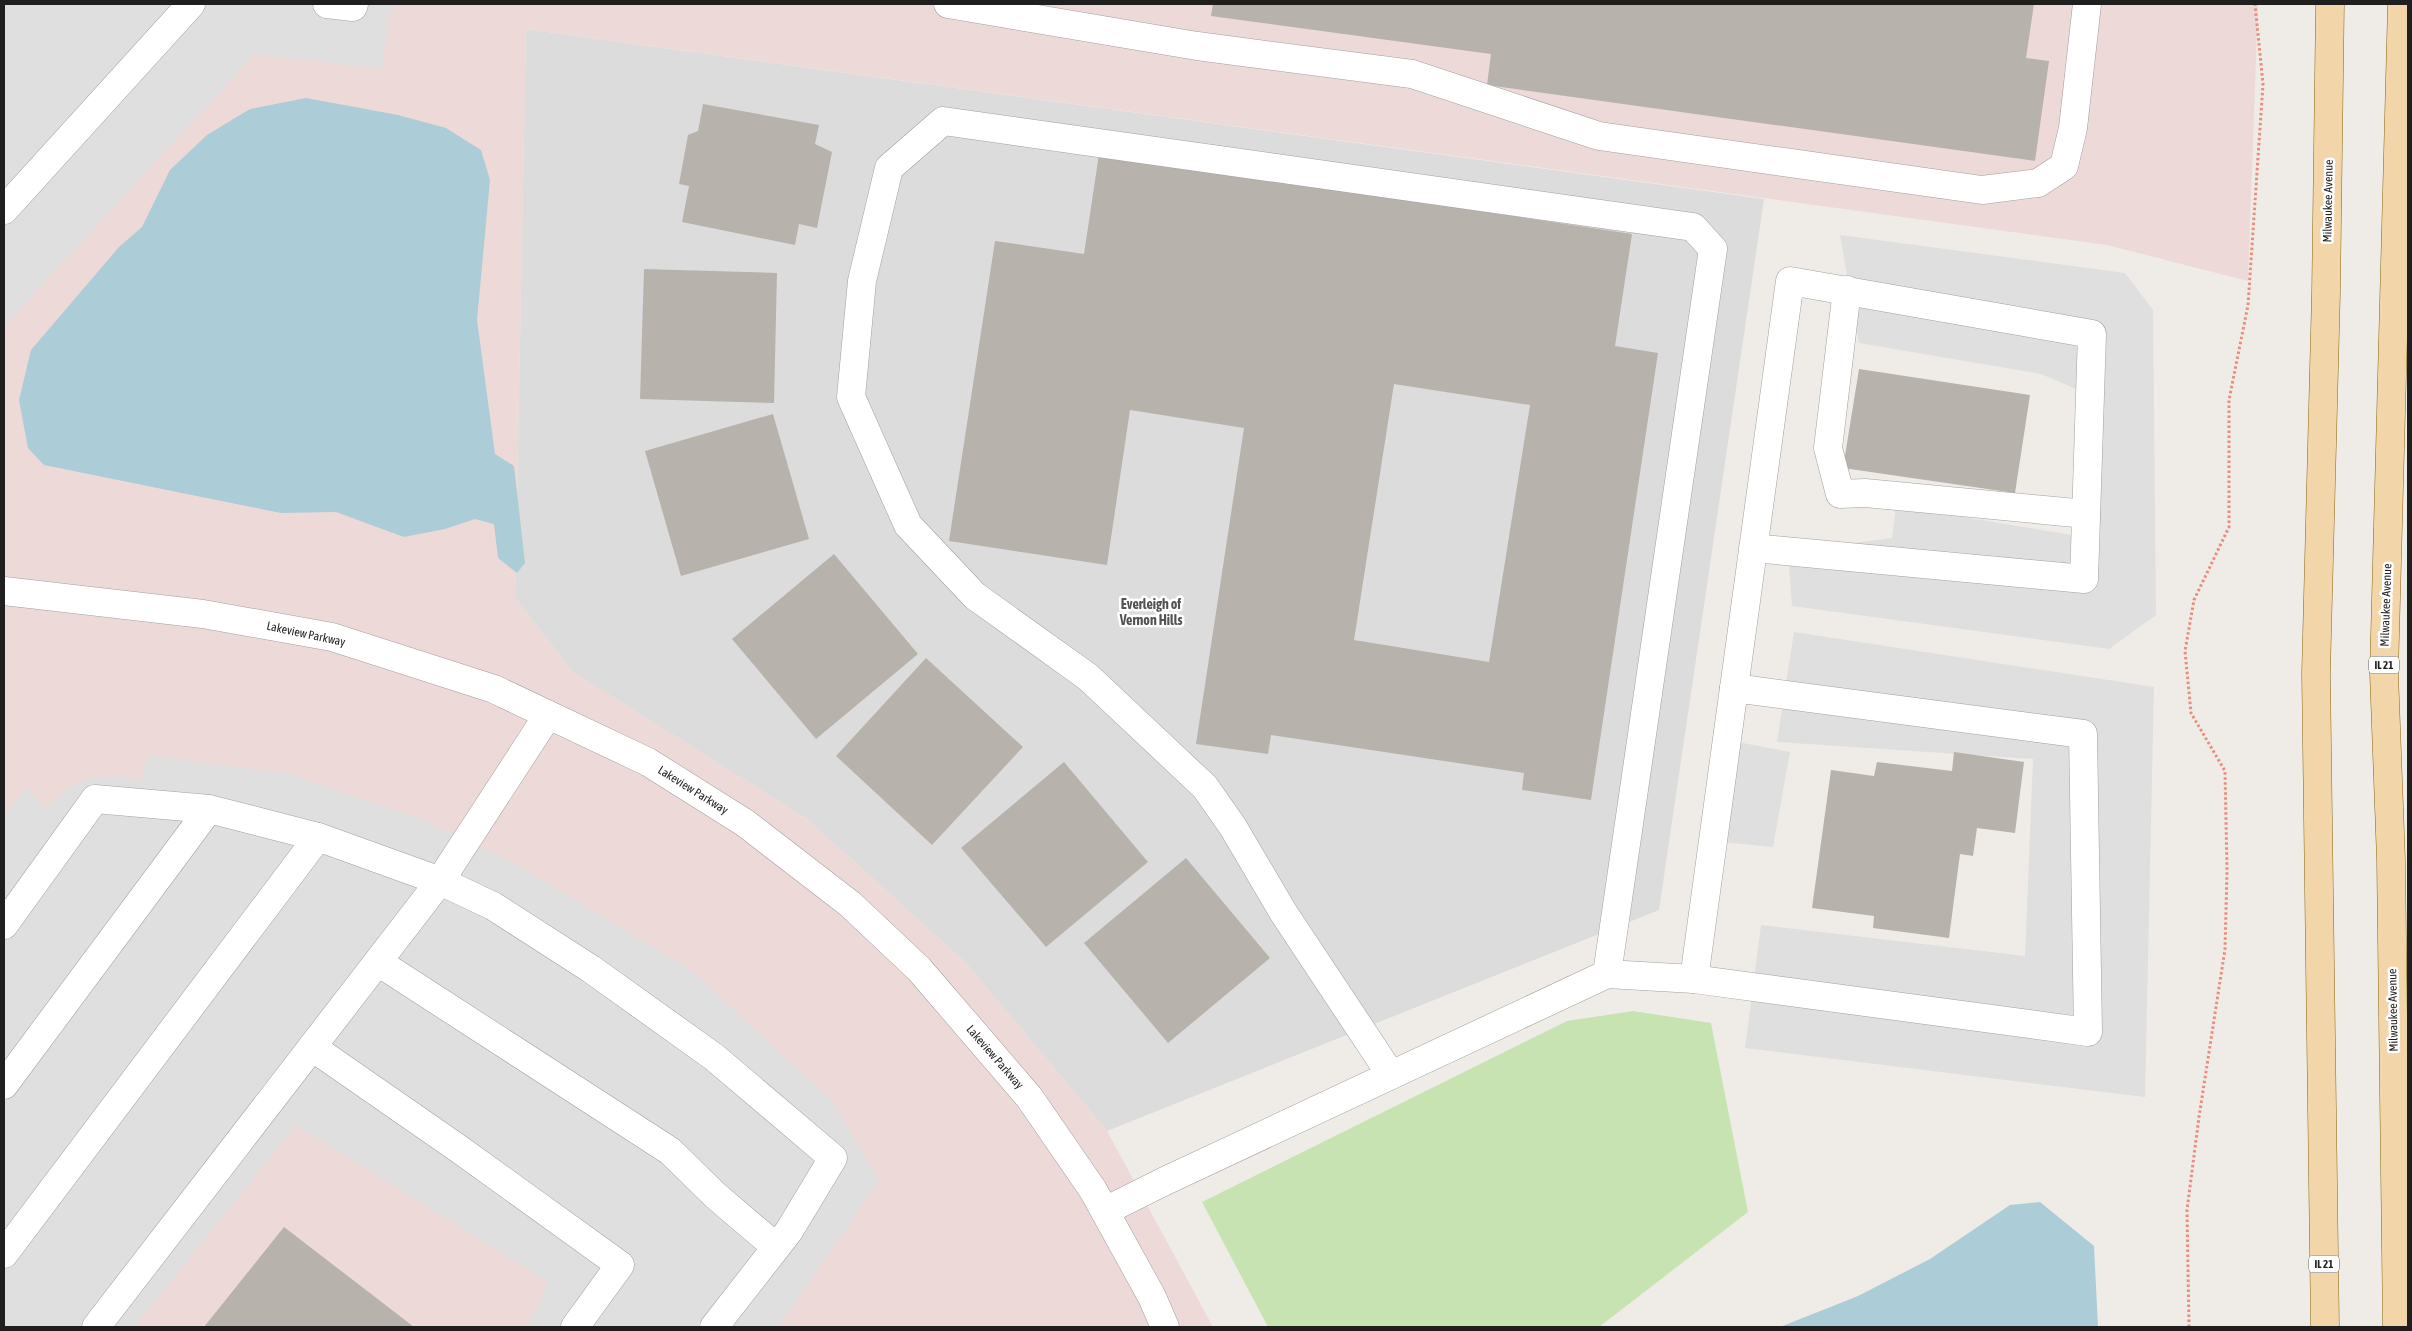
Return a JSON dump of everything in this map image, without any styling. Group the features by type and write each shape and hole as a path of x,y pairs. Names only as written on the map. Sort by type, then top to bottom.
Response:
{"main road":[{"name":"Milwaukee Avenue","path":"2325,1327 2316,673 2326,293 2330,4"},
{"name":"Milwaukee Avenue","path":"2397,1327 2399,861 2384,673 2402,4"}],"street":[{"path":"4,210 191,4"},
{"path":"327,4 353,7 354,4"},
{"path":"948,4 1197,46 1412,74 1599,136 1982,190 2038,183 2064,166 2073,128 2086,4"},
{"path":"1391,1075 1283,912 1233,827 1205,787 1088,677 975,596 908,525 851,397 862,281 889,168 943,120 1693,227 1714,249 1607,974"},
{"path":"1694,979 1753,548 1790,280 2092,334 2084,579 1753,548"},
{"path":"1847,290 1828,448 1840,494 1865,493 1904,496 2086,514"},
{"name":"Lakeview Parkway","path":"4,591 203,614 332,637 494,689 648,762 729,812 850,904 919,969 1029,1097 1105,1211 1152,1297 1165,1327"},
{"path":"1105,1211 1607,974 1694,979 2088,1032 2083,734 1734,688"},
{"path":"96,1327 440,881 548,715"},
{"path":"4,925 95,800 209,809 318,838 440,881 493,906 592,969 714,1056 833,1158 789,1231 714,1327"},
{"path":"4,1085 209,809"},
{"path":"4,1254 318,838"},
{"path":"378,962 670,1151 716,1196 776,1247"},
{"path":"312,1047 459,1149 620,1265 575,1327"}],"path":[{"path":"2189,1327 2187,1210 2225,948 2227,871 2225,772 2191,714 2185,651 2194,600 2229,527 2229,400 2248,305 2263,84 2255,4"}],"shaded area":[{"path":"4,4 2258,4 2248,281 2107,245 526,29 515,598 573,672 807,819 965,962 1107,1131 1213,1327 4,1327"},
{"path":"4,4 392,4 382,69 255,54 4,326"},
{"name":"Everleigh of Vernon Hills","path":"526,29 1764,199 1659,910 1107,1131 965,962 807,819 573,672 515,598"},
{"path":"1840,235 2125,273 2153,310 2156,615 2109,649 1792,606 1788,551 1892,538 1896,506 2084,537 2090,395 2041,374 1859,343"},
{"path":"1794,632 2154,687 2145,1097 1745,1048 1761,925 2025,956 2033,759 1777,742"},
{"path":"1727,740 1790,752 1773,847 1713,841"},
{"path":"148,755 289,774 423,820 511,861 692,971 833,1102 879,1181 778,1327 528,1327 548,1282 296,1125 134,1327 4,1327 4,817 26,788 47,808 65,790 86,779 114,775 141,781"}],"green space":[{"path":"1633,1011 1711,1023 1748,1212 1599,1327 1268,1327 1202,1202 1567,1021"}],"water":[{"path":"306,98 398,115 446,128 481,150 490,180 477,320 495,454 514,466 525,563 517,573 498,558 494,524 475,519 445,529 404,537 336,512 281,513 44,465 28,448 19,400 31,350 119,247 142,227 170,170 207,135 250,109"},
{"path":"2040,1202 2094,1246 2098,1327 1780,1327 1858,1296 1930,1259 2010,1205"}],"building":[{"path":"1213,4 2034,4 2026,58 2049,61 2035,161 1487,85 1491,54 1211,16"},
{"path":"703,104 819,125 815,144 832,152 817,228 799,224 795,245 682,222 689,186 679,184 688,135 698,131"},
{"name":"Everleigh of Vernon Hills","path":"1099,154 1632,234 1615,346 1658,353 1591,800 1522,790 1524,773 1271,735 1268,754 1196,744 1244,428 1130,410 1107,565 949,541 995,241 1084,254","holes":["1394,384 1530,405 1489,662 1354,640"]},
{"path":"644,269 777,273 774,403 640,399"},
{"path":"1859,369 2030,395 2015,493 1843,468"},
{"path":"773,414 809,539 681,576 645,451"},
{"path":"834,554 918,654 816,739 732,639"},
{"path":"926,658 1023,747 932,845 836,756"},
{"path":"1954,752 2024,762 2015,833 1977,828 1973,856 1960,854 1949,938 1873,928 1874,916 1812,908 1831,770 1874,776 1877,762 1952,771"},
{"path":"1064,762 1148,862 1046,947 961,848"},
{"path":"1186,858 1270,958 1168,1043 1084,943"},
{"path":"284,1227 414,1327 204,1327"}],"district":[{"name":"Everleigh of Vernon Hills","path":"1151,612"}]}
